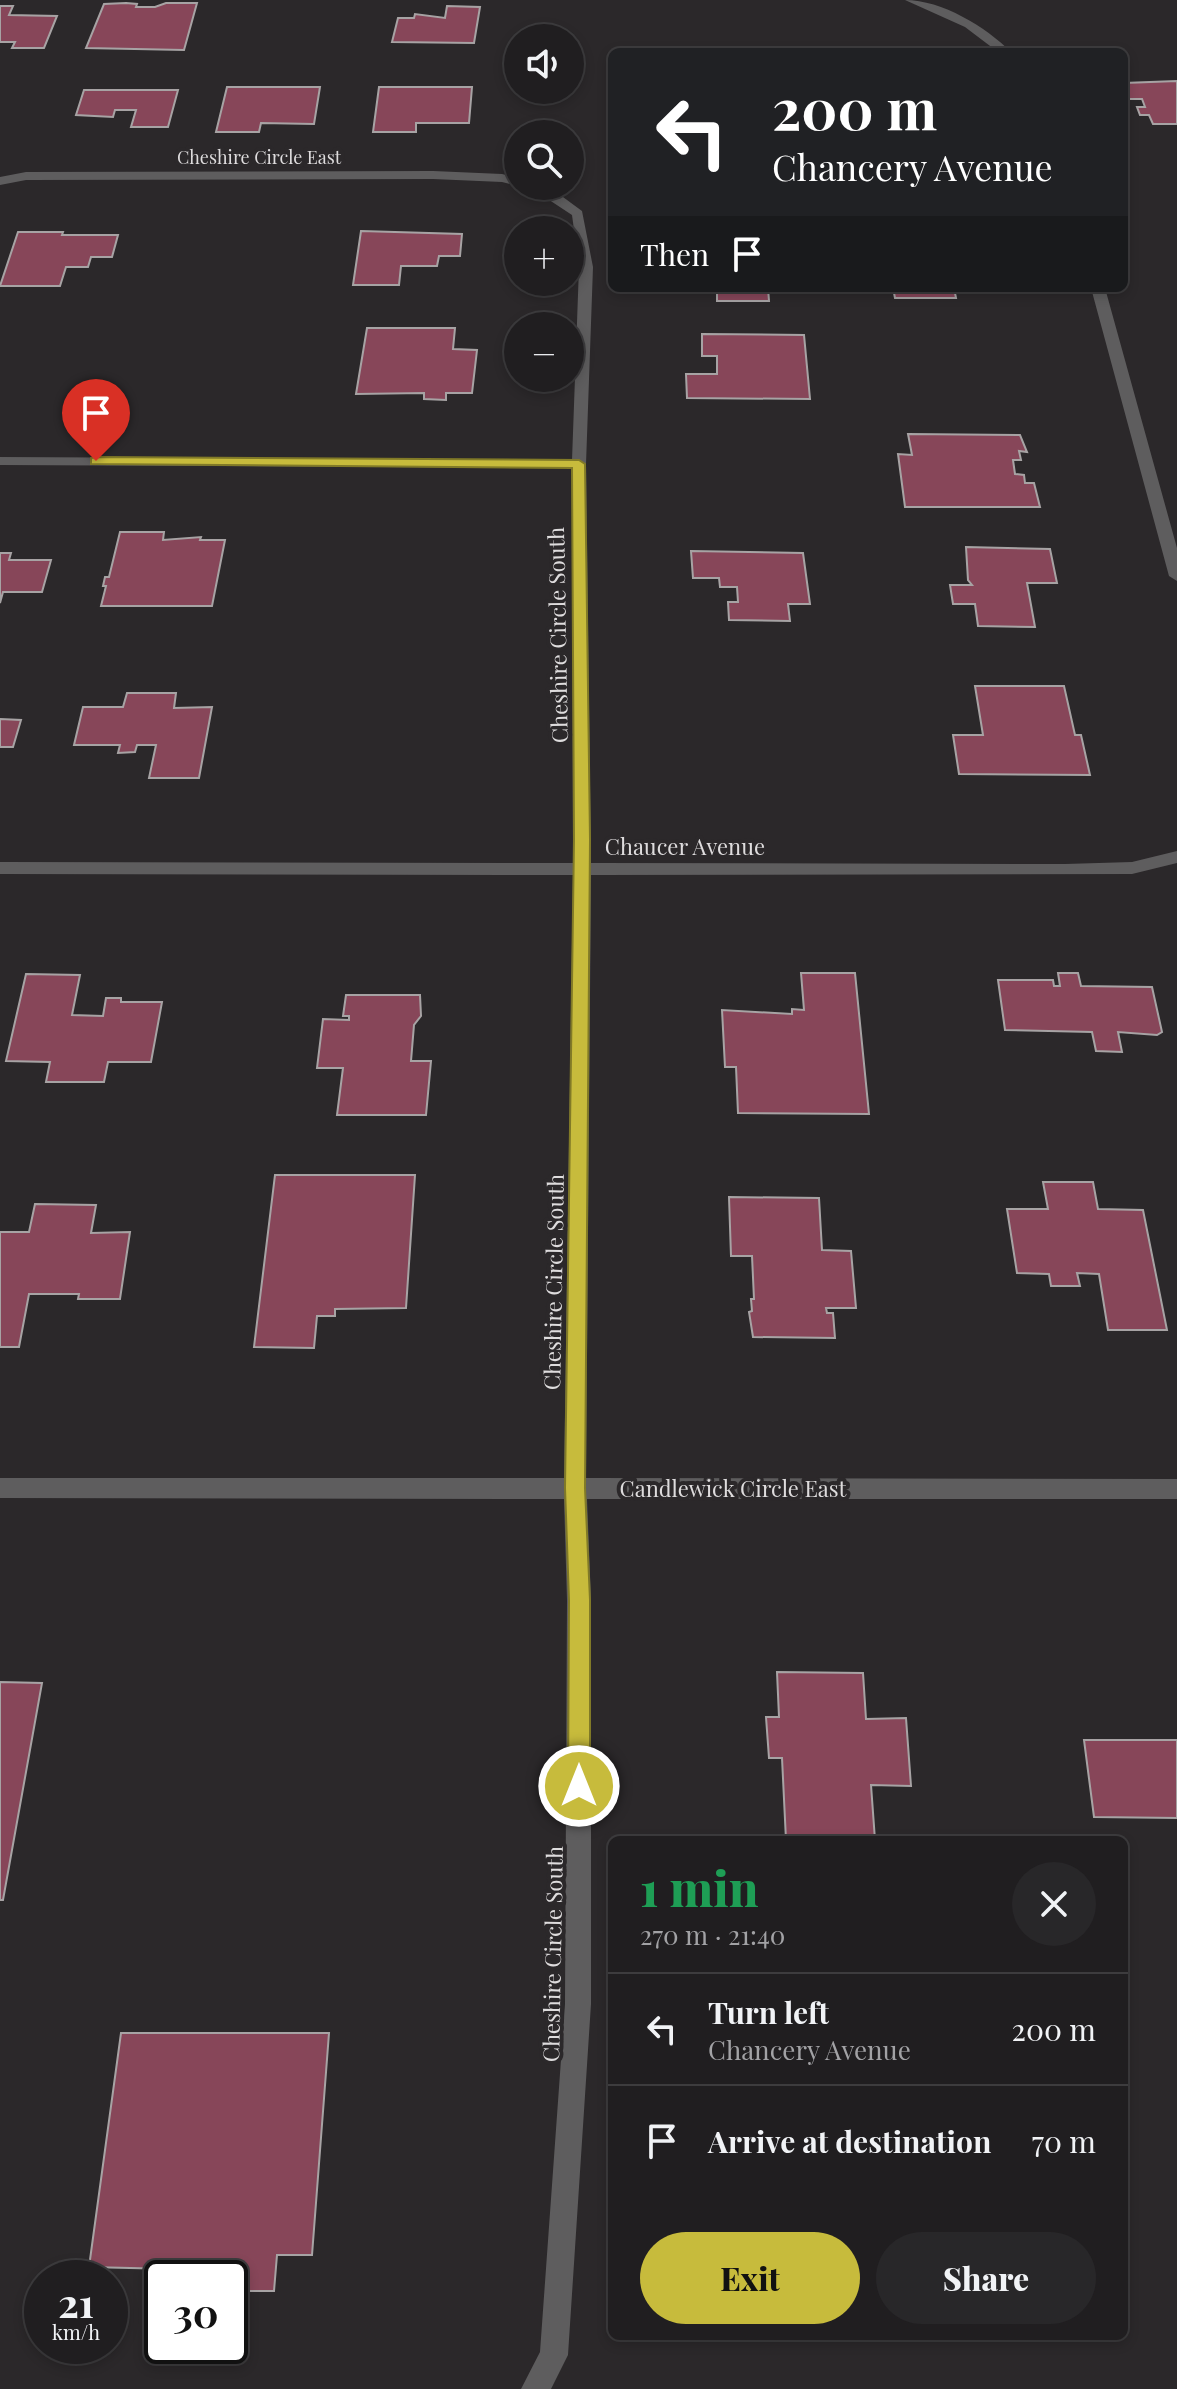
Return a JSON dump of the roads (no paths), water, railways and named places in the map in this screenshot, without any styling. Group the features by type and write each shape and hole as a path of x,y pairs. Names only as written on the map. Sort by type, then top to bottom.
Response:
{"street":[{"path":"911,0 969,25 1000,48"},
{"name":"Cheshire Circle East","path":"0,181 26,176 433,175 504,178"},
{"name":"Cheshire Circle South","path":"535,2389 554,2355 578,2004 579,1600 575,1488 582,870 579,464 586,267 578,214 557,200"},
{"path":"1099,292 1177,576"},
{"path":"0,461 579,464"},
{"name":"Chaucer Avenue","path":"0,868 1065,870 1132,868 1177,857"},
{"name":"Candlewick Circle East","path":"0,1488 1177,1489"}]}
